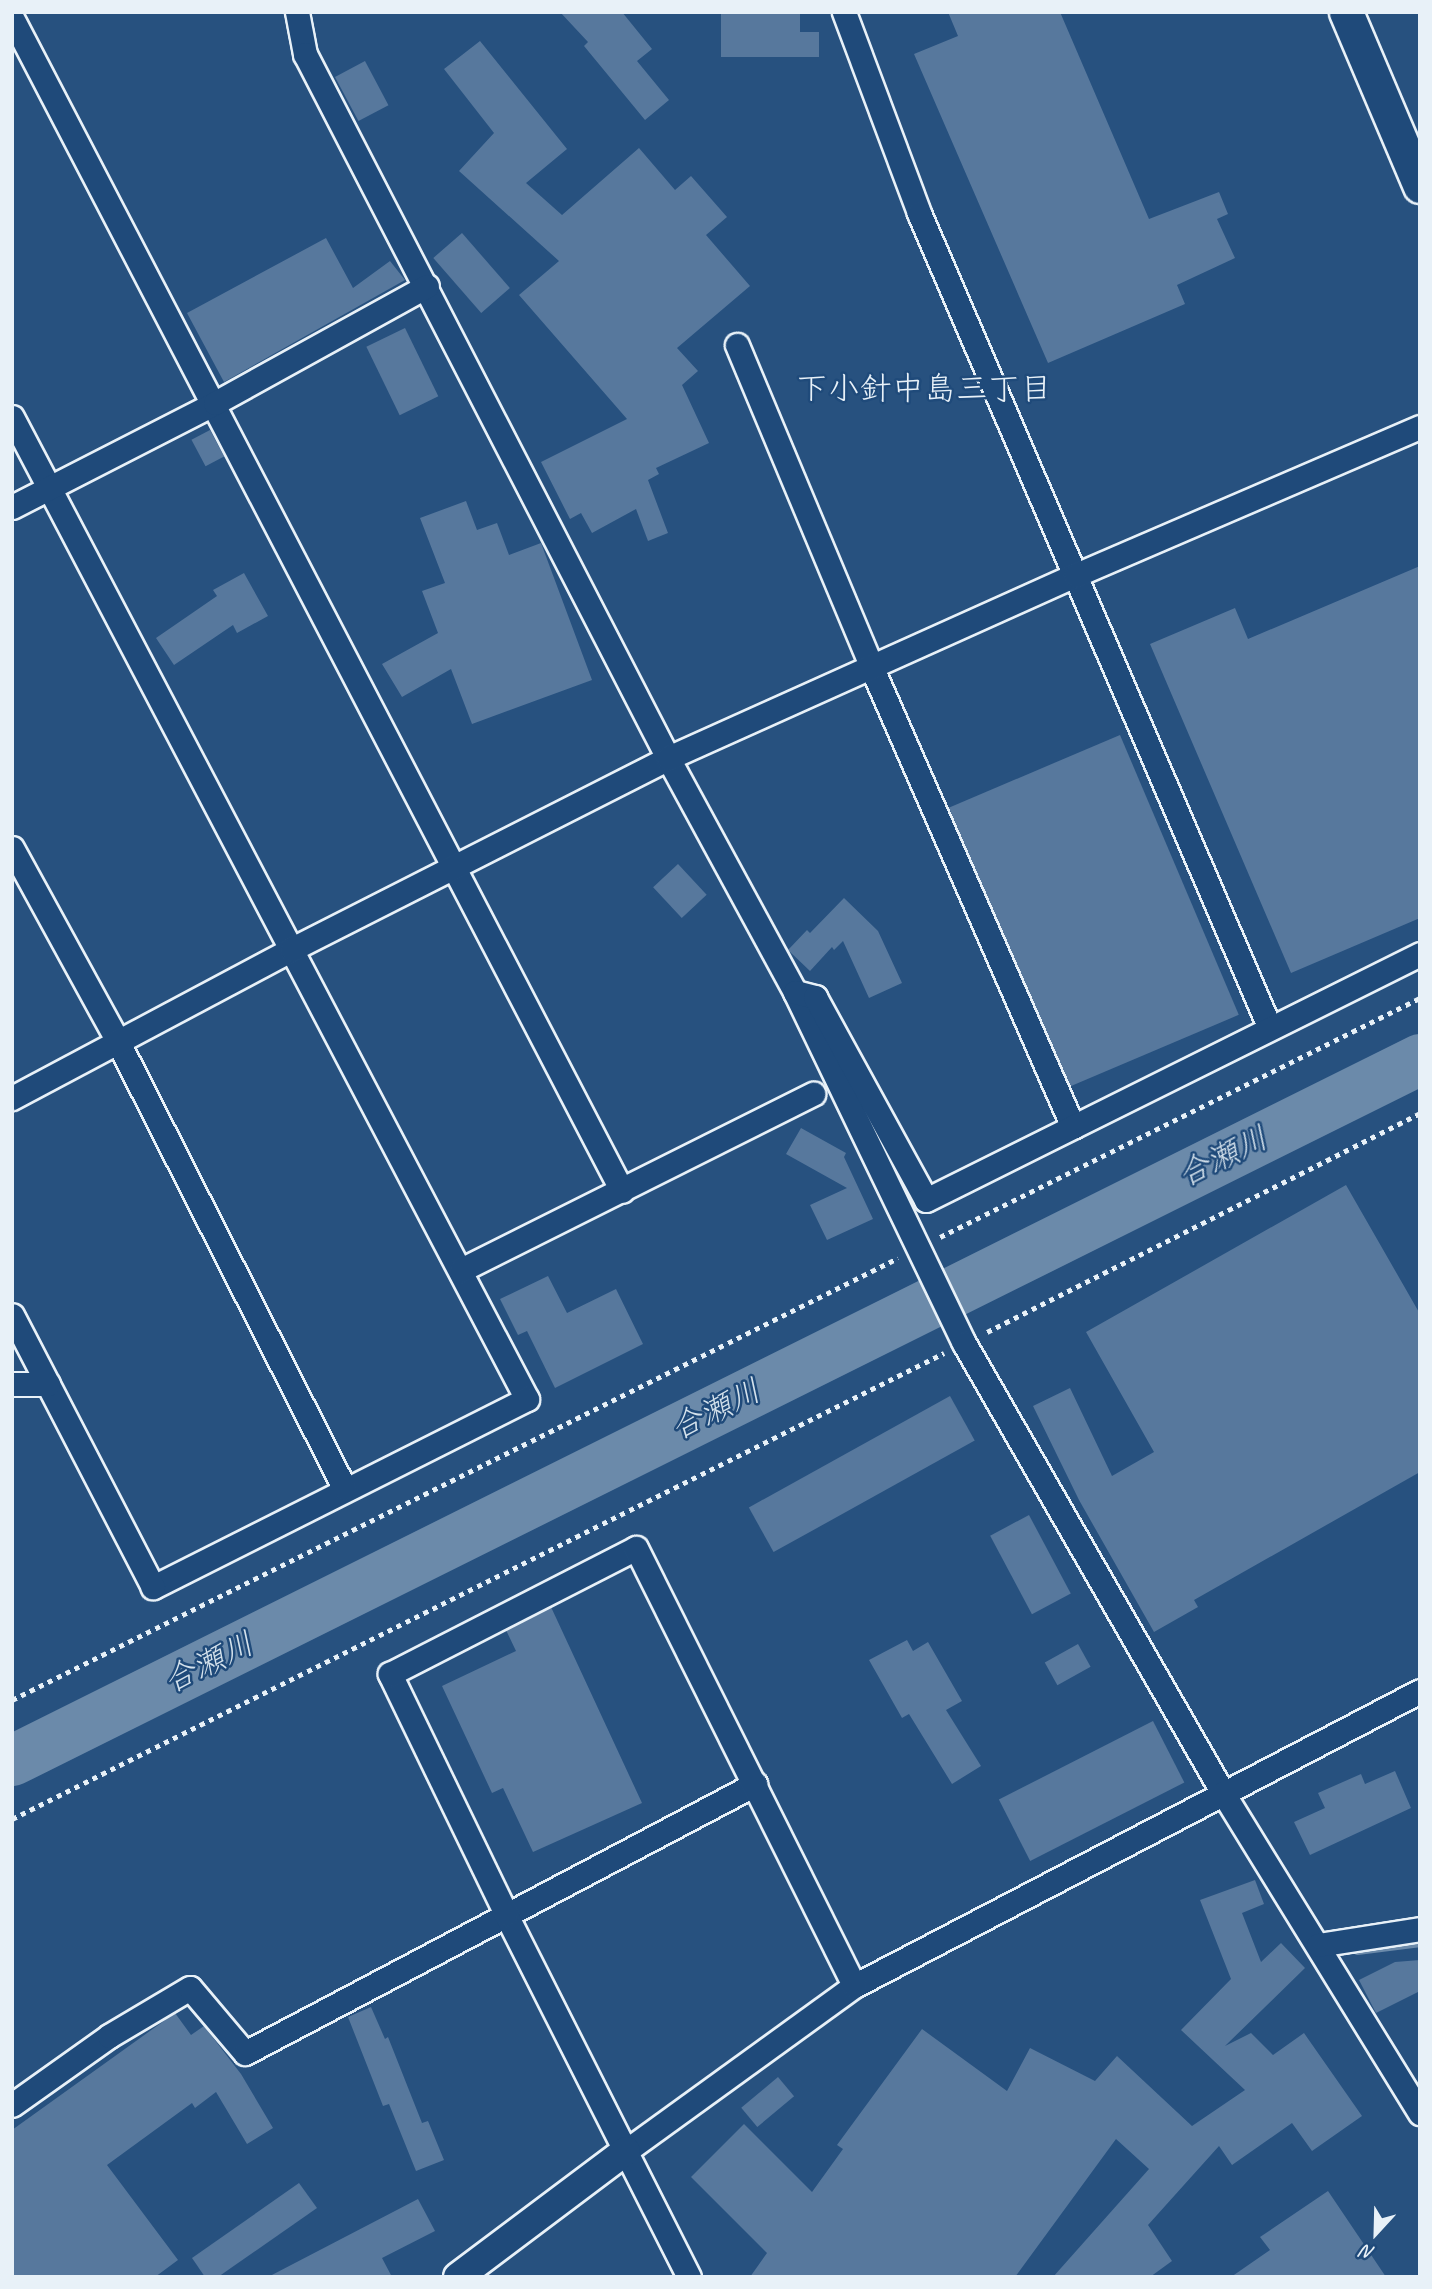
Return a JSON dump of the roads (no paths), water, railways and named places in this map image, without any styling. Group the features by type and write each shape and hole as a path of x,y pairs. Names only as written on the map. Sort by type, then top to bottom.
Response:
{"main road":[{"path":"1346,12 1420,186"}],"street":[{"path":"297,12 305,54 427,286 668,758 794,992 964,1343 1223,1793 1420,2113"},
{"path":"844,12 919,213 1269,1026"},
{"path":"12,18 215,403 622,1191"},
{"path":"12,507 215,403 427,286"},
{"path":"737,345 871,666 1073,1127"},
{"path":"12,417 527,1399 344,1488 153,1587 12,1315"},
{"path":"12,1098 292,949 455,869 668,758 1076,575 1420,427"},
{"path":"12,848 118,1042 344,1488"},
{"path":"794,992 815,997 926,1200 1269,1026 1420,954"},
{"path":"461,1270 813,1094"},
{"path":"12,1384 48,1384"},
{"path":"689,2277 506,1914 390,1674 636,1548 854,1986"},
{"path":"458,2277 854,1986 1420,1691"},
{"path":"12,2105 109,2036 191,1988 245,2053 755,1784"},
{"path":"1318,1945 1420,1929"}],"waterway":[{"name":"合瀬川","path":"12,1760 1420,1059"},
{"path":"1357,1950 1420,1942"}],"district":[{"name":"下小針中島三丁目","path":"924,389"}]}
